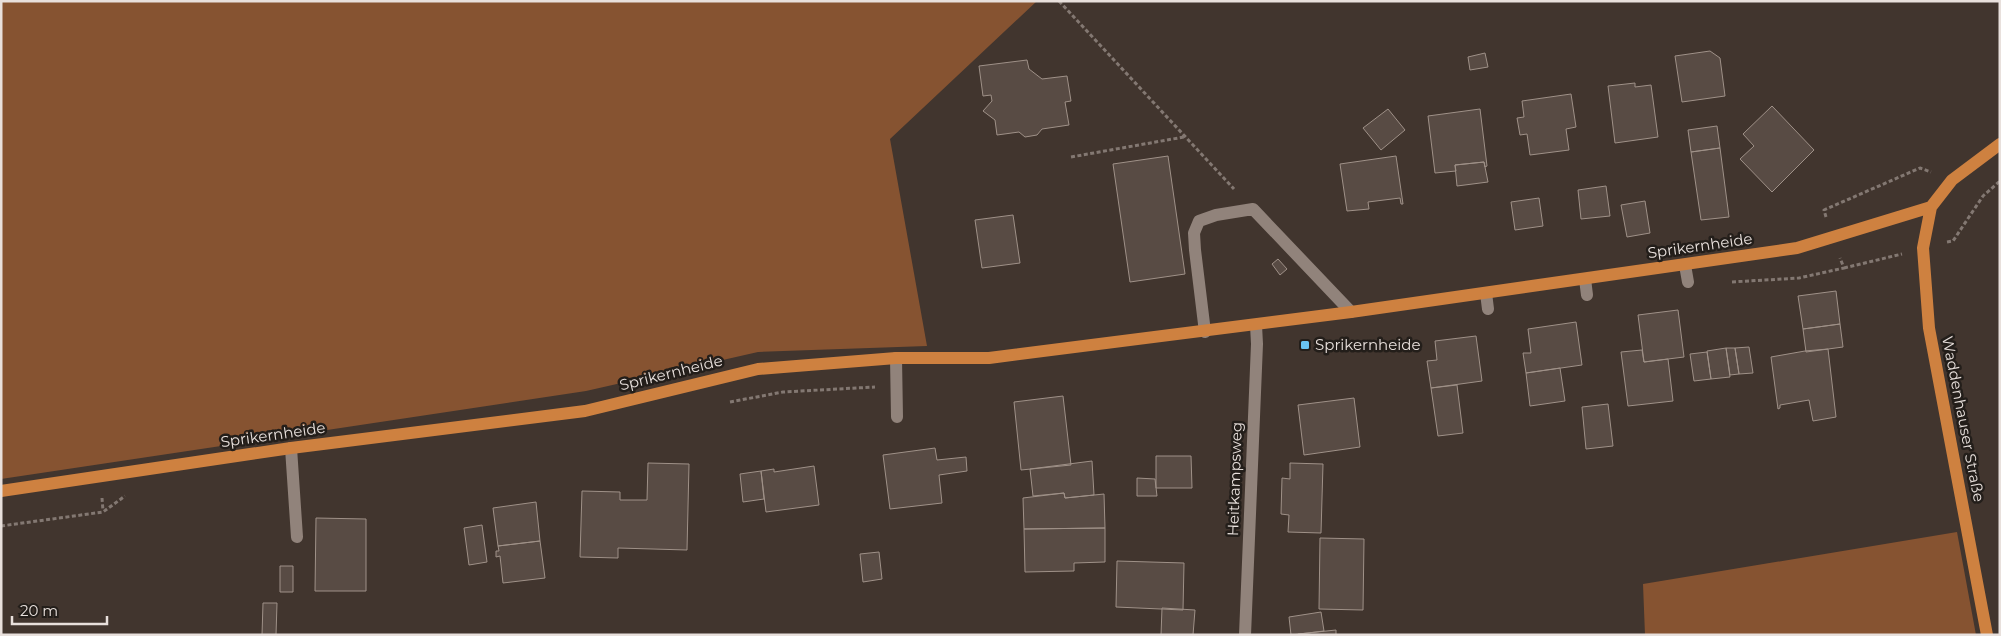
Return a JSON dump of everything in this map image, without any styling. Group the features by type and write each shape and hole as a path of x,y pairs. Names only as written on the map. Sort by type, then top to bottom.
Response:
{"main road":[{"path":"1931,207 1952,180 2000,144"},
{"name":"Sprikernheide","path":"1,491 291,448 585,411 758,369 896,358 989,358 1205,332 1797,248 1931,207"},
{"name":"Waddenhauser Straße","path":"1931,207 1923,248 1929,328 1987,635"}],"street":[{"path":"1205,332 1194,233 1200,221 1216,215 1253,209 1350,312"},
{"path":"1685,264 1688,282"},
{"path":"1585,279 1587,295"},
{"path":"1486,293 1488,310"},
{"name":"Heitkampsweg","path":"1245,635 1257,344 1256,325"},
{"path":"896,358 897,417"},
{"path":"291,448 297,537"}],"path":[{"path":"1059,1 1253,209"},
{"path":"1071,157 1184,137"},
{"path":"1727,282 1800,278 1844,268 1832,238 1824,210 1920,168 1952,180"},
{"path":"727,402 783,392 897,386"},
{"path":"1,526 103,512 128,494"}],"shaded area":[{"path":"1,1 1037,1 890,139 927,346 758,352 586,391 1,479"},
{"path":"1957,532 1976,635 1645,635 1643,584"}],"building":[{"path":"1710,51 1720,58 1725,96 1682,102 1675,56"},
{"path":"1485,53 1488,67 1470,70 1468,57"},
{"path":"1027,60 1029,69 1042,79 1067,76 1071,101 1065,102 1069,125 1042,129 1037,135 1025,137 1019,132 997,135 995,120 983,111 992,101 991,95 983,96 979,66"},
{"path":"1635,83 1635,87 1651,85 1658,137 1615,143 1608,86"},
{"path":"1571,94 1576,127 1566,129 1569,150 1530,155 1527,134 1520,135 1517,118 1524,117 1522,101"},
{"path":"1772,106 1814,150 1772,192 1740,159 1754,146 1743,134"},
{"path":"1388,109 1405,130 1381,150 1363,128"},
{"path":"1480,109 1487,166 1485,167 1484,162 1455,165 1456,171 1435,173 1428,116"},
{"path":"1717,126 1720,148 1691,152 1688,130"},
{"path":"1720,148 1729,217 1701,220 1691,152"},
{"path":"1168,156 1185,274 1130,282 1113,164"},
{"path":"1396,156 1403,204 1401,204 1400,198 1368,202 1369,209 1347,211 1340,164"},
{"path":"1484,162 1488,182 1457,186 1455,165"},
{"path":"1606,186 1610,216 1581,219 1578,190"},
{"path":"1539,198 1543,226 1515,230 1511,202"},
{"path":"1645,201 1650,233 1627,237 1621,205"},
{"path":"1013,215 1020,263 982,268 975,220"},
{"path":"1278,259 1287,269 1280,275 1272,264"},
{"path":"1836,291 1840,324 1803,329 1798,296"},
{"path":"1678,310 1684,357 1644,362 1638,315"},
{"path":"1576,322 1582,365 1526,373 1523,353 1531,353 1528,329"},
{"path":"1840,324 1843,347 1806,352 1803,329"},
{"path":"1476,336 1482,381 1431,388 1427,361 1437,360 1435,341"},
{"path":"1749,347 1753,373 1739,374 1735,348"},
{"path":"1726,348 1730,377 1711,379 1707,351"},
{"path":"1726,348 1735,348 1739,374 1730,375"},
{"path":"1828,349 1836,417 1813,421 1809,400 1780,405 1778,409 1771,357"},
{"path":"1642,350 1644,362 1668,359 1673,401 1628,406 1621,352"},
{"path":"1707,352 1711,379 1694,381 1690,354"},
{"path":"1560,368 1565,401 1530,406 1526,373"},
{"path":"1457,385 1463,433 1438,436 1431,388"},
{"path":"1063,396 1071,465 1021,470 1014,402"},
{"path":"1354,398 1360,447 1304,455 1298,405"},
{"path":"1608,404 1613,446 1586,449 1582,407"},
{"path":"935,448 937,460 966,457 967,471 939,475 942,503 890,509 883,455"},
{"path":"1156,456 1191,456 1192,488 1156,488"},
{"path":"1092,461 1094,495 1065,498 1064,493 1033,496 1030,469"},
{"path":"648,463 689,464 687,550 618,548 618,558 580,557 582,491 620,492 620,500 647,500"},
{"path":"1290,463 1323,464 1321,533 1288,532 1289,515 1281,514 1282,478 1290,479"},
{"path":"814,466 819,505 766,512 761,471 774,469 774,472"},
{"path":"761,471 764,499 743,502 740,474"},
{"path":"1137,478 1155,479 1157,496 1137,496"},
{"path":"1064,493 1065,498 1104,494 1105,528 1024,529 1023,498"},
{"path":"536,502 540,541 498,546 493,508"},
{"path":"316,518 366,519 366,591 315,591"},
{"path":"482,525 487,562 469,565 464,528"},
{"path":"1105,528 1105,562 1074,563 1074,571 1025,572 1024,529"},
{"path":"1320,538 1364,539 1363,610 1319,609"},
{"path":"540,541 545,578 503,583 500,556 496,557 496,551 499,551 498,546"},
{"path":"879,552 882,579 863,582 860,554"},
{"path":"1117,561 1184,563 1183,610 1116,607"},
{"path":"280,566 293,566 293,592 280,592"},
{"path":"263,603 277,603 276,635 262,635"},
{"path":"1162,608 1195,610 1193,635 1161,635"},
{"path":"1321,612 1324,631 1291,635 1289,617"},
{"path":"1336,630 1336,635 1298,635 1298,634"}],"place":[{"name":"Sprikernheide","path":"1305,345"}]}
